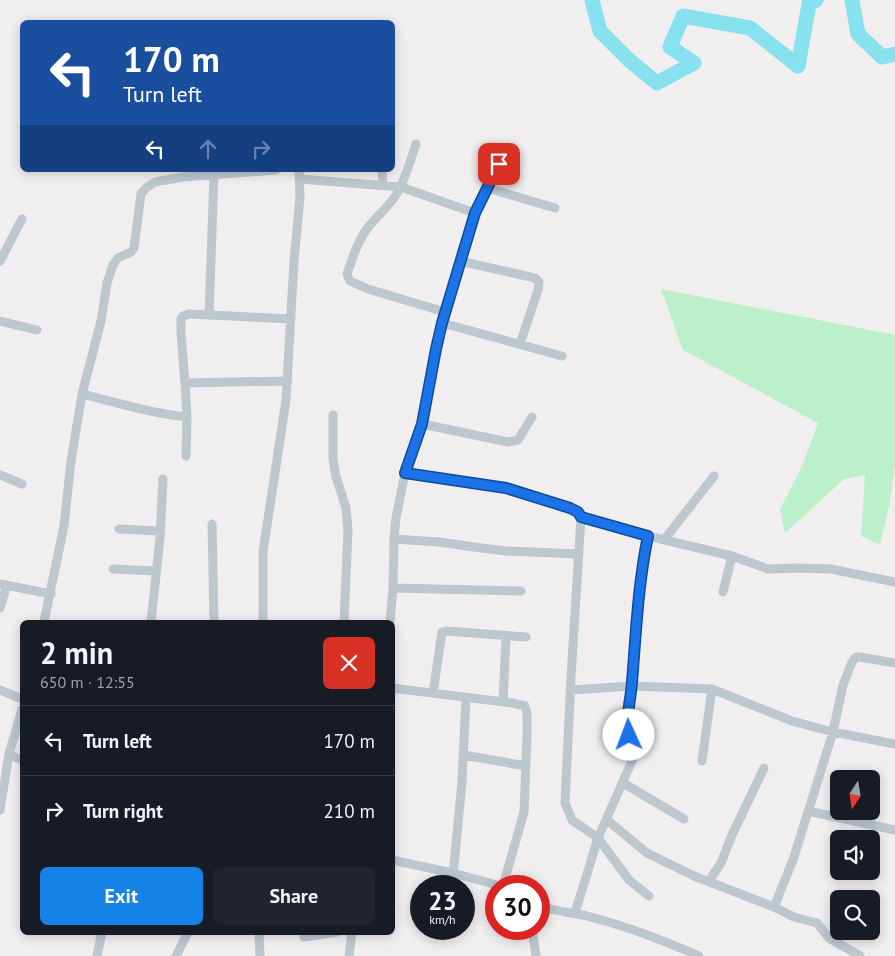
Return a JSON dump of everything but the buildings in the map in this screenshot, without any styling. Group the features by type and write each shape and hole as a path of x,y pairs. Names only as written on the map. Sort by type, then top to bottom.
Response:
{"street":[{"path":"416,144 396,196 370,224 363,235 347,274 350,281 368,289 445,312"},
{"path":"390,620 396,518 405,473 422,424 442,323 460,261 475,213 505,152"},
{"path":"44,620 64,526 71,461 82,394 101,321 107,283 113,265 118,258 131,252 136,243 141,194 155,182 183,177 251,172"},
{"path":"382,172 383,185"},
{"path":"263,620 263,552 288,381 294,261 300,198 299,174 400,187 475,213"},
{"path":"208,314 214,175"},
{"path":"487,188 555,208"},
{"path":"0,261 22,219"},
{"path":"460,261 535,278 539,282 520,344"},
{"path":"186,456 187,417 181,318 189,314 208,314 291,319"},
{"path":"0,321 37,330"},
{"path":"442,323 562,356"},
{"path":"185,383 288,381"},
{"path":"82,394 145,410 187,417"},
{"path":"333,416 333,459 336,478 346,508 348,530 344,620"},
{"path":"422,424 508,442 518,440 532,417"},
{"path":"405,473 506,488 570,508 578,512 581,517 565,803 572,820 593,833 629,880 649,896"},
{"path":"0,475 22,484"},
{"path":"664,540 714,476"},
{"path":"150,620 160,531 163,479"},
{"path":"581,517 648,536 732,556 768,569 831,569 895,582"},
{"path":"212,524 214,620"},
{"path":"119,529 160,531"},
{"path":"576,913 598,838 623,784 634,754 628,728 628,712 643,560 648,536"},
{"path":"394,539 439,542 506,551 578,554"},
{"path":"724,592 732,556"},
{"path":"113,569 156,571"},
{"path":"0,608 4,585 51,594"},
{"path":"393,588 521,590"},
{"path":"433,693 442,632 526,637"},
{"path":"503,702 506,636"},
{"path":"774,907 793,860 833,732 843,685 852,662 856,657 860,657 895,663"},
{"path":"570,690 632,686 712,689 792,722 895,744"},
{"path":"395,688 525,706 527,713 527,737 524,812 506,875"},
{"path":"702,761 712,689"},
{"path":"0,690 20,698"},
{"path":"453,873 462,782 466,698"},
{"path":"0,810 3,770 20,716"},
{"path":"9,754 20,759"},
{"path":"464,755 526,766"},
{"path":"709,880 721,863 732,835 764,768"},
{"path":"623,784 684,819"},
{"path":"808,812 895,830"},
{"path":"607,820 647,853 694,876 709,880 794,917 817,923 829,938 860,956"},
{"path":"395,861 485,882"},
{"path":"550,908 576,913 662,939 699,956"},
{"path":"97,956 101,935"},
{"path":"176,956 186,935"},
{"path":"259,935 260,956"},
{"path":"304,937 317,935"},
{"path":"349,956 352,935"},
{"path":"534,940 536,956"}],"green space":[{"path":"661,289 895,335 895,466 890,502 880,545 861,536 865,475 844,479 785,533 780,509 803,464 818,423 683,350"}],"waterway":[{"path":"592,0 600,31 629,60 657,83 694,63 670,47 683,16 750,28 798,66 809,4 816,0"},
{"path":"852,0 858,34 882,57 895,54"}],"route":[{"path":"499,164 475,213 442,323 424,419 405,473 506,488 570,508 578,512 581,517 648,536 643,560 628,712 629,735"}]}
